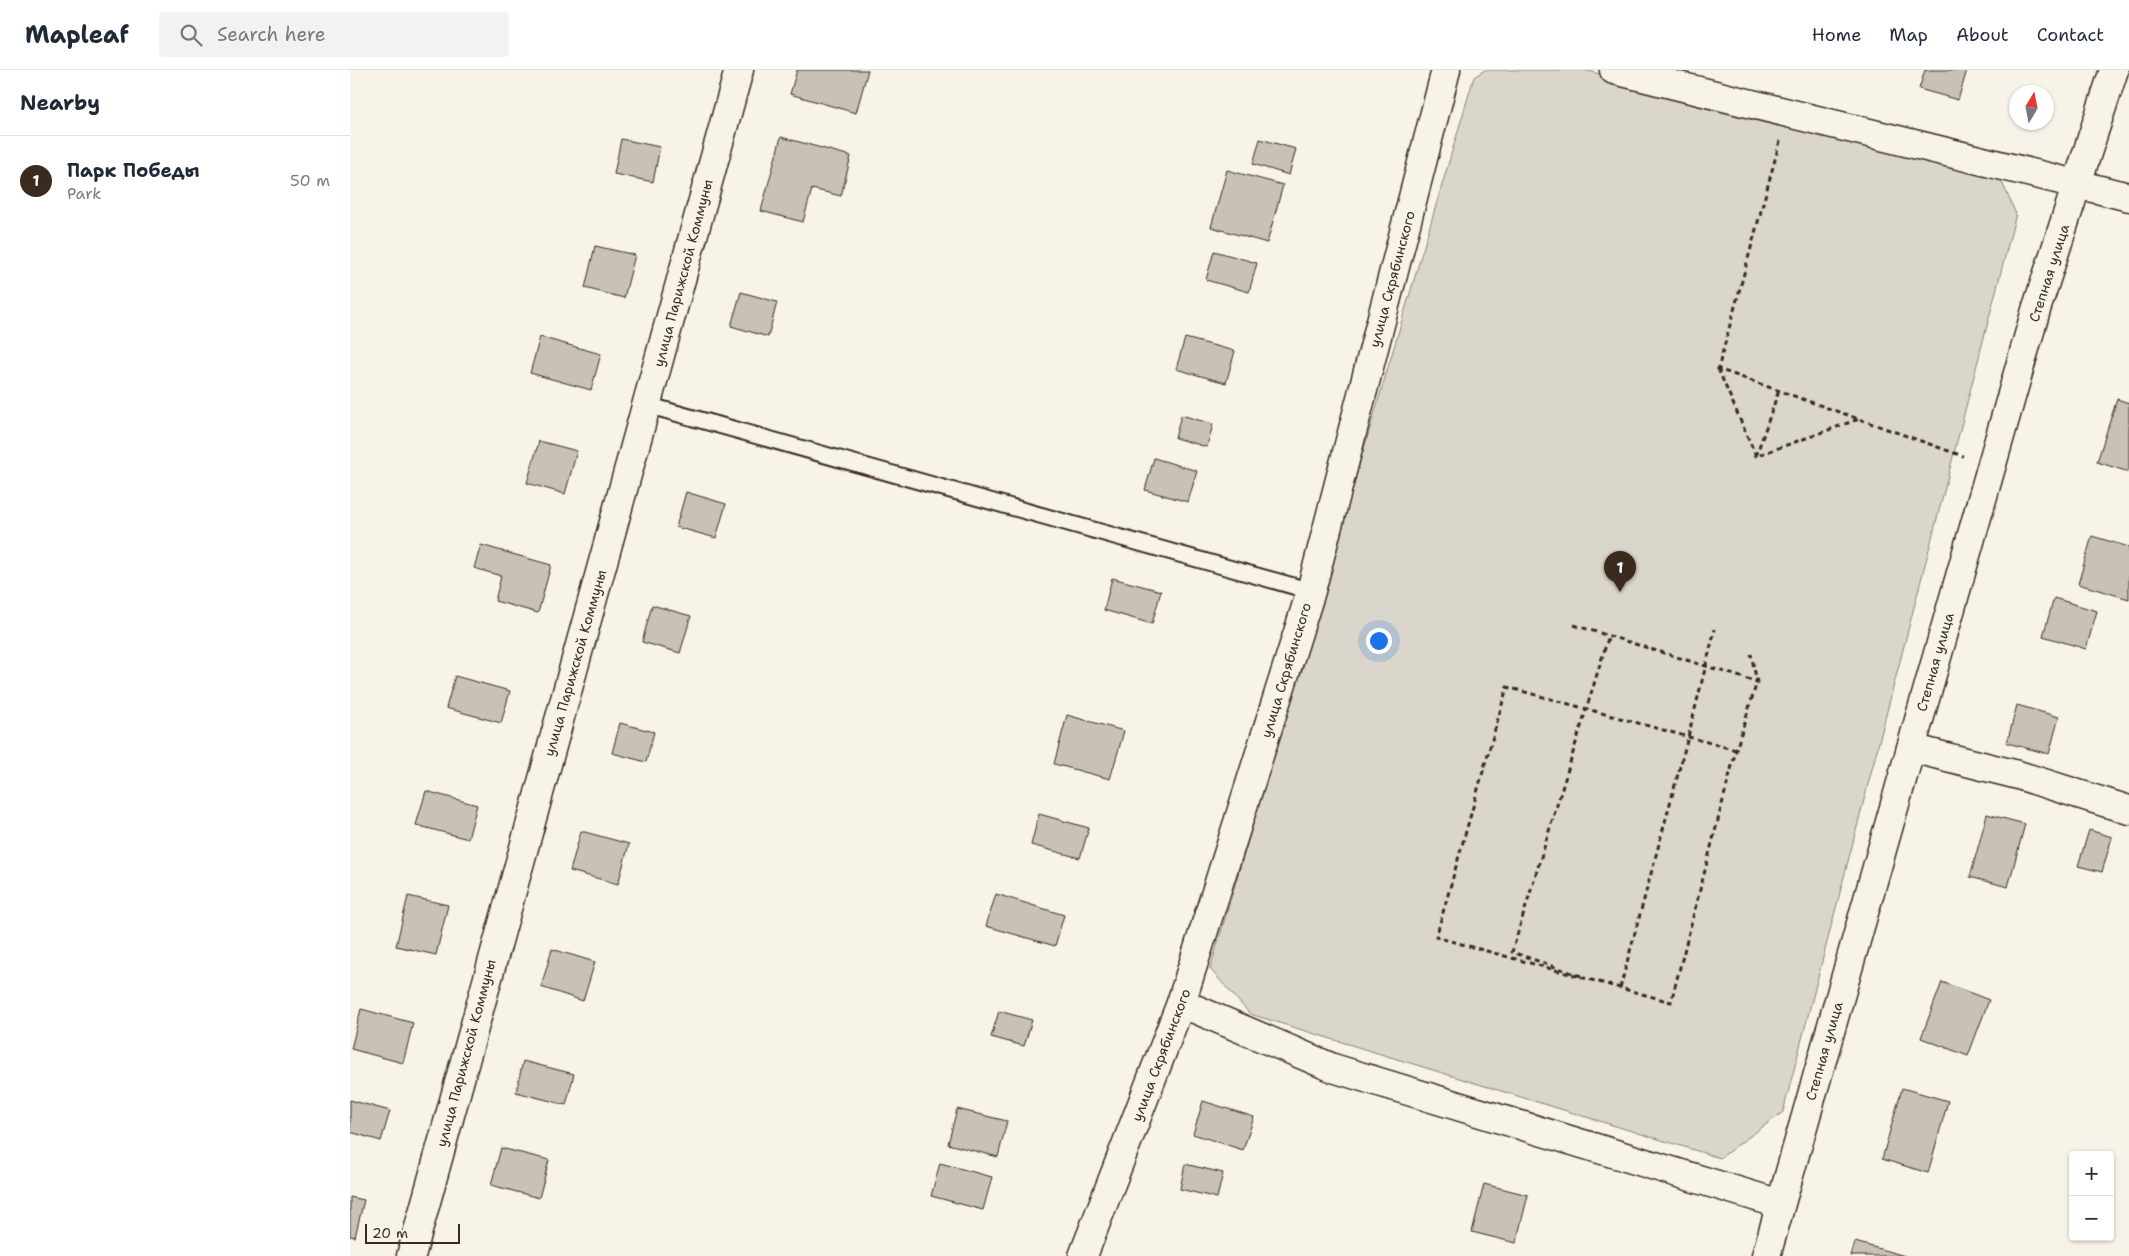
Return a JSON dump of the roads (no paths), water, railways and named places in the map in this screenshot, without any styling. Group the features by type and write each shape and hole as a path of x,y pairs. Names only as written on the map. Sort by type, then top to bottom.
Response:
{"street":[{"name":"улица Парижской Коммуны","path":"411,1256 739,70"},
{"name":"улица Скрябинского","path":"1083,1256 1182,1003 1311,591 1446,70"},
{"path":"1614,70 2129,197"},
{"name":"Степная улица","path":"1766,1256 2036,310 2114,70"},
{"path":"1911,748 2018,775 2129,810"},
{"path":"1182,1003 1333,1068 1780,1204"}],"lane":[{"path":"647,405 1311,591"}],"place":[{"name":"Парк Победы","path":"1620,592"}]}
